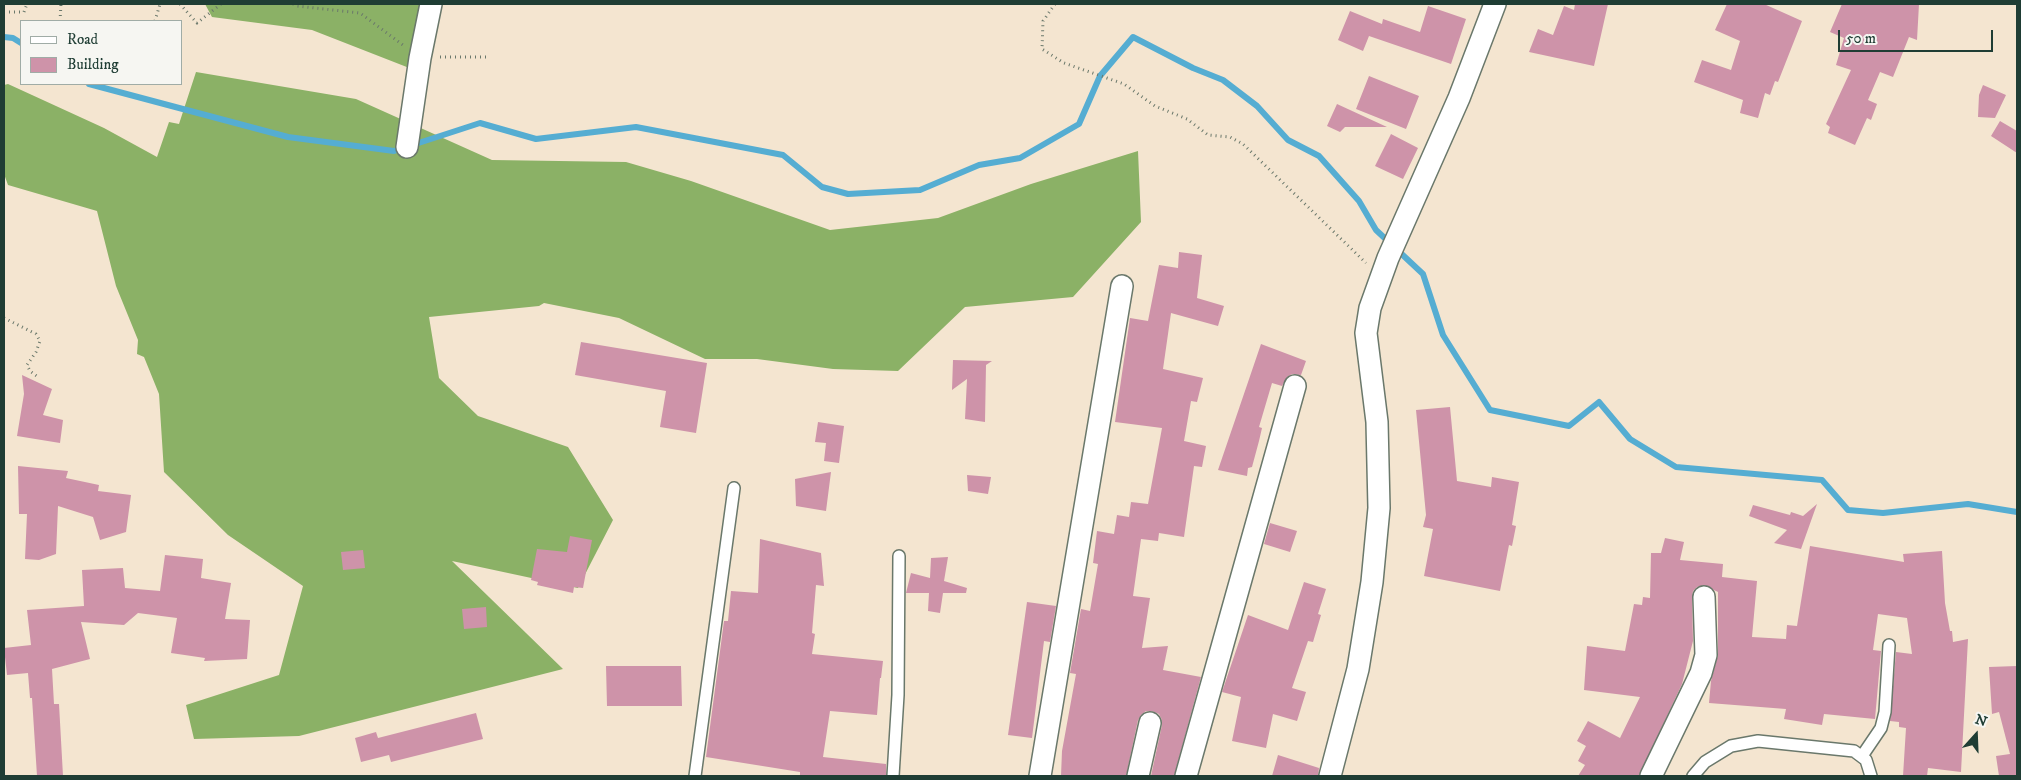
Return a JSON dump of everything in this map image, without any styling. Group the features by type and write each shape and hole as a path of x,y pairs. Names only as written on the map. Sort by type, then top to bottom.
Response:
{"street":[{"path":"407,147 420,58 431,4"},
{"path":"1330,776 1358,669 1372,582 1379,508 1377,422 1366,333 1370,308 1381,278 1459,98 1496,4"},
{"path":"1040,776 1122,286"},
{"path":"1186,776 1295,386"},
{"path":"1652,776 1701,674 1706,655 1704,597"},
{"path":"1138,776 1150,723"}],"lane":[{"path":"695,776 734,488"},
{"path":"892,776 898,695 899,556"},
{"path":"1862,756 1881,728 1885,712 1889,645"},
{"path":"1693,776 1706,762 1731,746 1758,741 1854,751 1862,756 1871,776"}],"path":[{"path":"4,12 24,12 27,4"},
{"path":"60,4 60,20"},
{"path":"155,20 160,4"},
{"path":"180,4 197,23 221,4"},
{"path":"292,4 360,13 420,58 486,57"},
{"path":"1055,4 1043,21 1042,49 1064,63 1124,84 1155,106 1187,119 1208,135 1230,137 1243,144 1381,278"},
{"path":"4,318 36,334 40,341 36,352 27,365 30,371 38,377"}],"green space":[{"path":"205,4 436,4 417,71 312,30 212,17"},
{"path":"196,72 356,99 492,160 626,162 691,181 830,230 938,218 1031,184 1138,151 1141,222 1073,297 965,307 898,371 833,369 757,359 705,359 619,318 544,303 539,306 429,317 439,378 478,416 568,447 613,520 578,588 452,561 563,669 299,736 194,739 186,705 279,675 303,586 228,535 164,472 159,394 144,357 137,354 138,340 116,286 97,211 8,185 4,174 4,85 8,84 104,128 157,157 169,122 179,124"}],"building":[{"path":"1575,4 1608,4 1594,66 1529,52 1538,29 1553,35 1564,6 1574,10"},
{"path":"1727,4 1764,4 1802,21 1778,82 1775,81 1770,95 1765,93 1758,118 1740,113 1743,100 1694,82 1702,60 1731,70 1740,41 1715,30"},
{"path":"1842,4 1919,4 1917,40 1909,37 1893,77 1880,72 1868,100 1877,104 1871,120 1867,118 1855,145 1828,133 1830,127 1826,124 1851,70 1836,65 1844,38 1830,32"},
{"path":"1428,6 1466,19 1451,64 1369,36 1363,51 1338,40 1350,11 1382,24 1383,19 1420,32"},
{"path":"1369,76 1419,96 1406,129 1356,109"},
{"path":"1983,85 2006,95 1995,118 1978,117 1979,95"},
{"path":"1337,104 1387,127 1345,127 1340,132 1327,126"},
{"path":"2000,121 2017,131 2017,153 1991,136"},
{"path":"1391,134 1418,148 1403,179 1375,166"},
{"path":"1179,252 1202,255 1197,298 1224,306 1218,326 1171,313 1163,369 1203,378 1197,402 1191,401 1184,441 1206,446 1202,467 1194,466 1184,537 1159,533 1158,541 1141,539 1133,596 1150,598 1142,648 1168,646 1163,670 1201,677 1174,776 1151,776 1162,720 1159,714 1146,711 1138,720 1126,776 1061,776 1062,751 1076,674 1070,673 1081,609 1090,611 1098,564 1093,563 1097,531 1114,534 1117,515 1129,517 1131,502 1148,504 1162,428 1115,422 1130,318 1148,321 1159,265 1178,268"},
{"path":"581,342 707,363 696,433 660,427 666,391 575,375"},
{"path":"1261,344 1306,361 1301,375 1292,374 1287,377 1282,386 1272,383 1259,427 1262,428 1259,441 1252,467 1248,468 1247,476 1218,470"},
{"path":"953,360 992,361 986,365 985,422 965,419 967,379 952,390"},
{"path":"22,375 52,389 43,415 63,420 60,443 17,436 24,394"},
{"path":"1450,407 1457,481 1491,487 1492,477 1519,482 1512,525 1516,526 1512,546 1509,545 1500,591 1424,576 1433,529 1423,527 1426,515 1416,410"},
{"path":"818,422 844,426 839,463 824,461 826,443 815,442"},
{"path":"18,466 68,471 66,478 99,485 98,491 131,495 126,532 100,540 93,517 58,506 56,554 39,560 25,559 27,514 19,514"},
{"path":"831,472 826,511 796,506 795,479"},
{"path":"967,475 991,477 988,494 968,491"},
{"path":"1817,504 1801,549 1774,543 1787,530 1749,516 1753,505 1790,515 1791,512 1803,516"},
{"path":"1270,523 1297,531 1290,552 1264,544"},
{"path":"570,536 592,540 583,588 574,587 573,593 537,585 538,582 531,580 537,549 567,552"},
{"path":"1665,538 1684,542 1680,560 1723,564 1722,577 1757,581 1752,637 1786,639 1787,625 1797,626 1810,546 1904,562 1903,554 1942,551 1945,603 1953,642 1968,639 1961,772 1928,768 1927,776 1903,776 1906,728 1899,727 1899,722 1890,721 1896,652 1912,654 1907,618 1878,614 1873,650 1881,651 1875,719 1824,714 1822,725 1784,719 1786,709 1709,703 1711,681 1718,655 1718,592 1704,585 1697,587 1693,591 1693,641 1682,684 1639,776 1578,776 1585,765 1578,761 1586,746 1577,741 1588,721 1620,738 1640,697 1584,690 1587,646 1625,651 1634,604 1642,605 1643,597 1650,598 1651,553 1661,553"},
{"path":"760,539 821,553 824,586 816,585 812,633 815,634 812,654 883,661 877,715 830,711 823,757 886,764 886,776 800,776 800,772 706,757 724,621 728,621 731,591 758,593"},
{"path":"363,550 365,568 343,570 341,552"},
{"path":"165,555 203,559 201,578 231,583 225,619 250,620 247,659 204,661 205,658 171,653 177,618 138,613 124,625 81,622 90,659 52,669 54,704 59,704 63,776 37,776 32,698 30,698 28,673 7,675 4,648 31,645 27,610 84,606 82,570 123,568 125,588 160,591"},
{"path":"948,557 944,581 967,588 966,593 943,593 940,613 928,611 929,593 906,593 911,573 930,578 931,558"},
{"path":"1304,582 1326,589 1318,614 1321,615 1313,642 1308,641 1292,688 1306,692 1297,721 1273,714 1266,748 1232,741 1241,697 1222,692 1248,615 1288,630"},
{"path":"1027,602 1056,606 1050,642 1044,641 1032,738 1008,735"},
{"path":"486,607 487,627 464,629 462,609"},
{"path":"606,666 681,666 682,706 607,706"},
{"path":"2017,666 2017,776 1999,776 1996,756 2010,754 1999,712 1992,714 1989,667"},
{"path":"476,713 483,739 391,762 389,755 361,762 355,738 376,732 378,738"},
{"path":"1278,755 1319,768 1318,776 1272,776"}],"waterway":[{"path":"4,37 13,38 20,42"},
{"path":"93,85 288,137 394,151 480,123 536,139 636,127 783,155 822,187 848,194 920,190 979,165 1020,158 1079,124 1100,76 1133,37 1193,68 1223,80 1257,106 1288,140 1319,156 1359,201 1376,230 1423,274 1443,335 1490,410 1569,426 1599,402 1630,439 1676,467 1822,480 1848,510 1883,513 1968,504 2017,512"}]}
